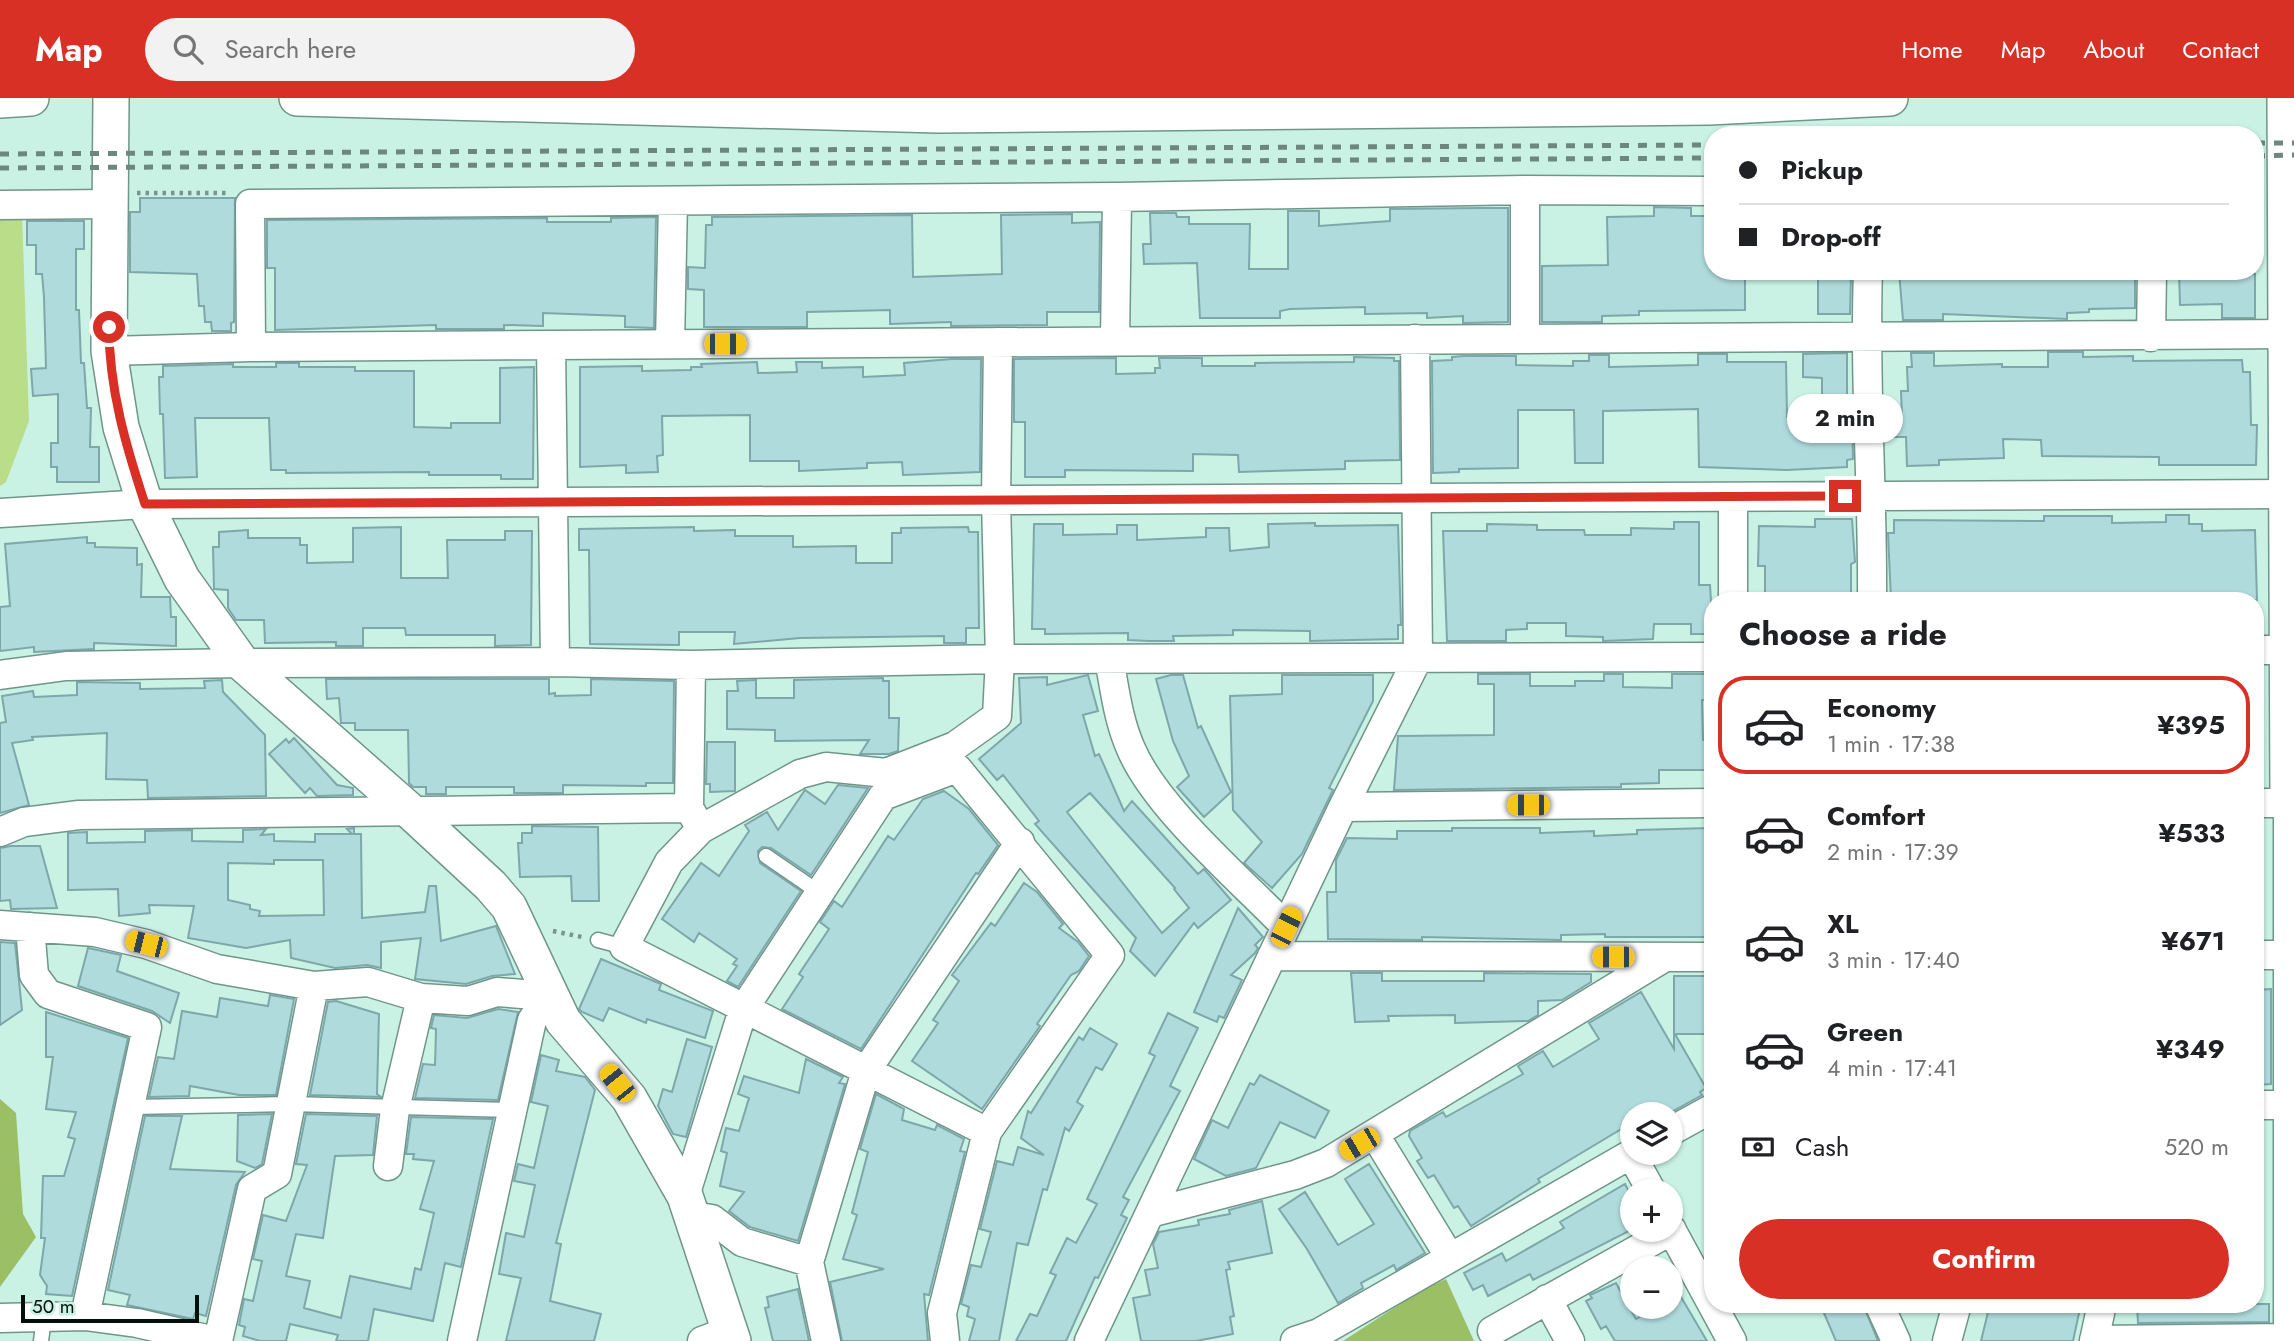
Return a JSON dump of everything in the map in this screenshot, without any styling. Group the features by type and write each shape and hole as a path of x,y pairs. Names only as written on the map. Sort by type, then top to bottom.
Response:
{"street":[{"path":"0,100 31,98"},
{"path":"111,98 109,351 121,427 145,504 183,579 242,663 410,811 491,886 509,907 564,1021 629,1098 688,1206 721,1338"},
{"path":"297,98 938,106 1709,102 1890,98"},
{"path":"2100,1313 2094,1340 2291,1338 2289,955 2279,803 2279,650 2290,494 2285,98"},
{"path":"1525,190 1525,338"},
{"path":"251,347 250,204 1117,197 1525,190 1704,191"},
{"path":"1115,341 1117,197"},
{"path":"670,344 673,201"},
{"path":"0,205 109,204"},
{"path":"1868,280 1866,338 1873,496 1872,592"},
{"path":"2151,337 2152,280"},
{"path":"109,351 251,347 2289,335"},
{"path":"1089,1341 1343,807 1418,658 1415,339"},
{"path":"0,832 24,822 79,815 410,811 695,818 800,774 826,767 886,773 955,746 997,716 1000,659 996,500 998,342"},
{"path":"551,345 555,662"},
{"path":"0,513 145,504 2290,494"},
{"path":"1733,497 1733,592"},
{"path":"0,675 66,666 242,663 555,662 691,665 1000,659 1704,657"},
{"path":"1109,659 1119,715 1131,749 1149,783 1286,927"},
{"path":"691,665 695,818 669,862 611,943 987,1132"},
{"path":"688,1206 743,1010 883,796 957,768 1110,955 987,1132 942,1313 945,1341"},
{"path":"1343,807 1704,803"},
{"path":"826,1341 809,1262 866,1071 1020,842"},
{"path":"0,925 95,932 146,944 216,969 314,986 368,982 421,998 468,1001 497,992 550,996"},
{"path":"30,927 34,975 48,995 147,1027 85,1317"},
{"path":"2264,955 2289,955"},
{"path":"1272,956 1704,957"},
{"path":"1150,1213 1295,1175 1325,1163 1376,1135 1665,957"},
{"path":"0,1318 42,1330 85,1317 137,1322 217,1341 252,1189 277,1174 314,986"},
{"path":"461,1341 532,1020 550,996"},
{"path":"388,1166 395,1109 421,998"},
{"path":"2264,1105 2291,1105"},
{"path":"1683,1124 1704,1113"},
{"path":"1376,1135 1449,1256"},
{"path":"1295,1341 1319,1333 1620,1160"},
{"path":"688,1206 712,1219 742,1242 809,1262"},
{"path":"1492,1331 1649,1242"},
{"path":"1679,1242 1704,1289"},
{"path":"1547,1299 1570,1341"},
{"path":"1717,1313 1732,1341"},
{"path":"1883,1313 1896,1341"},
{"path":"1947,1341 1955,1313"}],"lane":[{"path":"766,856 820,893"},
{"path":"131,1107 290,1104 395,1109 512,1110"}],"path":[{"path":"521,929 533,928 611,943"}],"green space":[{"path":"0,214 22,214 29,421 6,482 0,486"},
{"path":"0,1099 16,1113 23,1214 36,1237 0,1287"},
{"path":"1446,1279 1474,1341 1343,1341 1420,1291"}],"building":[{"path":"140,198 235,198 234,322 231,323 231,331 212,331 211,322 205,322 204,306 199,306 197,274 130,272 130,212 140,212"},
{"path":"1654,207 1691,208 1691,216 1704,216 1704,280 1745,280 1745,310 1639,311 1639,315 1602,316 1602,322 1542,322 1542,266 1608,265 1607,217 1654,216"},
{"path":"1508,208 1508,322 1463,323 1463,316 1427,318 1427,313 1365,314 1365,307 1290,309 1280,311 1280,318 1200,318 1197,263 1144,264 1143,244 1151,244 1150,213 1176,213 1177,217 1189,217 1189,224 1250,224 1249,269 1288,269 1288,211 1319,211 1319,226 1390,221 1390,209"},
{"path":"1072,214 1072,223 1100,222 1099,312 1047,312 1047,325 951,326 951,322 890,324 890,310 807,312 807,327 704,327 704,290 688,289 688,267 705,268 706,225 712,225 712,217 912,215 913,277 1002,274 1001,215"},
{"path":"656,217 654,328 625,327 625,316 543,313 543,326 504,325 504,329 436,329 436,325 275,330 275,268 267,268 267,220 547,218 547,222 611,222 611,218"},
{"path":"27,221 84,221 84,249 76,249 76,310 79,310 81,363 84,363 87,408 91,408 90,447 99,447 99,482 57,482 57,467 51,467 51,443 58,443 58,394 33,396 31,369 46,368 44,297 42,274 36,274 36,245 27,245"},
{"path":"1818,280 1851,280 1850,314 1818,314"},
{"path":"1900,280 2135,280 2135,308 2089,309 2089,312 2067,313 2067,319 1943,314 1943,320 1903,320"},
{"path":"2179,280 2255,280 2255,318 2222,318 2222,304 2180,305"},
{"path":"2048,352 2083,352 2083,357 2133,356 2133,361 2242,360 2243,372 2250,372 2251,425 2257,425 2256,465 2159,465 2159,457 2042,456 2041,440 2003,439 2004,458 1939,460 1939,465 1907,466 1906,437 1886,437 1885,417 1902,417 1901,391 1908,391 1907,367 1912,367 1911,353 1934,353 1934,366 2002,364 2002,367 2048,367"},
{"path":"1847,353 1847,416 1852,418 1853,459 1847,460 1847,467 1787,470 1699,467 1698,409 1603,411 1603,463 1575,463 1574,410 1518,410 1518,468 1459,469 1459,472 1433,473 1432,361 1464,356 1516,356 1516,365 1573,366 1573,361 1589,361 1589,355 1609,355 1609,367 1698,365 1698,354 1727,354 1727,362 1786,362 1787,417 1822,417 1822,378 1803,377 1803,354"},
{"path":"1354,357 1394,358 1394,361 1399,361 1400,460 1345,461 1345,469 1239,472 1238,455 1193,454 1193,471 1065,470 1065,477 1025,477 1025,422 1014,422 1014,359 1116,358 1116,374 1155,373 1155,368 1160,368 1159,358 1202,358 1202,366 1255,366 1255,363 1354,362"},
{"path":"981,359 980,472 903,475 902,462 867,463 867,468 799,471 799,461 750,461 750,415 662,416 663,455 657,456 658,472 626,473 626,465 580,467 580,367 642,366 642,371 691,370 691,367 702,367 701,364 757,362 758,373 797,372 796,362 822,362 822,368 863,367 863,377 905,375 904,363"},
{"path":"276,363 299,363 299,367 355,367 355,371 414,371 414,427 451,428 451,423 500,423 500,368 534,367 533,479 501,479 501,475 429,475 429,472 286,473 286,470 271,470 269,418 195,418 197,477 165,478 159,377 163,377 163,366 233,364 233,367 276,367"},
{"path":"2166,515 2189,515 2189,524 2202,524 2202,531 2255,530 2257,592 1891,592 1888,533 1894,533 1894,520 2044,521 2044,516 2112,516 2112,523 2166,522"},
{"path":"1815,519 1852,519 1855,562 1851,564 1851,592 1765,592 1765,566 1758,566 1759,526 1815,527"},
{"path":"1674,522 1699,522 1699,585 1710,585 1710,592 1704,592 1704,634 1691,634 1691,624 1654,624 1653,639 1603,641 1603,637 1566,636 1566,623 1527,623 1527,629 1506,630 1506,641 1447,641 1443,531 1487,531 1487,524 1537,525 1537,530 1584,530 1585,535 1631,535 1631,528 1674,529"},
{"path":"1315,523 1315,526 1398,525 1401,625 1398,625 1398,639 1310,641 1310,631 1233,630 1233,635 1173,636 1174,641 1149,641 1128,640 1128,633 1045,634 1045,629 1032,629 1034,524 1063,524 1063,535 1117,534 1117,525 1137,525 1137,540 1206,537 1206,528 1229,528 1230,551 1269,547 1268,524"},
{"path":"401,527 401,578 448,578 447,540 505,540 505,531 532,531 531,645 495,646 495,635 406,635 405,628 363,628 363,646 336,646 336,642 265,643 264,620 236,620 228,608 228,590 214,589 213,547 219,547 219,532 248,530 248,538 300,538 300,545 307,545 307,563 353,562 353,528"},
{"path":"694,527 694,531 735,530 735,536 793,536 793,547 856,546 856,563 892,563 892,533 901,533 901,528 968,527 969,532 978,532 979,628 966,628 966,643 944,643 944,636 800,638 734,644 735,632 679,632 679,645 590,644 589,550 579,550 579,529"},
{"path":"87,537 87,543 95,543 95,547 137,548 137,565 142,564 141,597 170,597 171,617 176,617 176,646 94,643 94,649 34,652 34,647 0,651 0,607 10,606 5,544"},
{"path":"1478,674 1530,674 1530,686 1575,686 1575,681 1604,681 1604,674 1623,674 1623,687 1672,688 1672,674 1704,674 1704,770 1659,770 1659,783 1621,784 1621,787 1394,790 1398,736 1494,735 1494,684 1478,684"},
{"path":"1088,675 1098,711 1083,715 1095,756 1099,754 1124,811 1132,801 1198,874 1204,869 1231,900 1198,928 1194,923 1155,976 1130,951 1136,938 1035,824 1039,821 1003,775 997,780 979,759 1021,723 1019,678 1047,677 1047,685","holes":["1090,793 1175,888 1189,908 1162,933 1067,812"]},
{"path":"1183,675 1198,728 1201,726 1231,792 1204,817 1177,787 1189,776 1173,741 1156,679"},
{"path":"1282,675 1373,675 1373,701 1329,788 1333,790 1302,854 1272,888 1244,863 1262,842 1233,810 1230,696 1282,694"},
{"path":"883,678 883,681 889,681 889,718 899,718 898,751 889,754 860,754 869,740 775,741 775,730 727,729 727,691 738,691 737,681 756,680 756,698 794,698 794,680"},
{"path":"326,679 549,679 549,694 555,693 555,696 591,695 591,679 674,681 673,783 646,783 646,786 563,785 563,793 514,793 514,787 446,787 446,794 426,794 426,787 413,787 409,783 408,730 355,730 355,723 341,723 339,698 327,699"},
{"path":"222,680 223,692 265,735 266,796 148,798 147,780 106,779 107,733 32,737 33,740 12,743 29,805 0,813 0,723 6,722 2,696 33,691 34,697 77,695 77,682 140,683 140,689 205,688 204,681"},
{"path":"294,738 337,785 353,788 353,795 317,796 310,788 305,793 269,754 286,739 289,743"},
{"path":"707,742 735,742 735,791 710,792 710,784 706,784"},
{"path":"838,785 868,788 811,875 771,848 762,847 758,851 760,863 801,891 738,987 727,981 737,966 733,964 737,959 699,933 694,942 662,919 701,863 719,876 749,831 745,825 767,812 778,830 805,790 825,804"},
{"path":"944,791 969,809 998,845 978,874 976,873 861,1049 782,1009 803,977 799,974 829,929 820,922 834,901 842,907 888,836 894,840 923,799"},
{"path":"532,826 598,827 599,901 572,901 571,876 520,877 518,843 522,843 522,833 532,833"},
{"path":"354,828 354,834 361,834 362,918 425,912 429,886 436,886 441,941 496,926 515,974 492,976 466,984 415,979 421,938 381,942 381,968 367,965 335,968 291,958 290,940 246,948 188,938 194,906 149,905 150,913 119,916 118,889 68,890 68,833 87,832 87,843 145,842 145,831 192,830 192,841 243,842 243,830 266,829 261,835 274,834 274,841 315,842 315,834 352,834 347,829","holes":["274,860 323,860 324,915 259,916 260,911 250,909 250,905 228,900 228,863 274,864"]},
{"path":"1452,828 1540,828 1540,833 1594,831 1594,836 1637,834 1637,830 1704,828 1704,937 1605,937 1605,934 1561,935 1561,940 1422,937 1422,940 1328,939 1327,892 1336,892 1336,860 1347,838 1397,839 1397,831 1452,831"},
{"path":"40,846 57,908 11,909 10,900 0,901 0,848"},
{"path":"1024,883 1037,892 1063,924 1059,928 1078,942 1089,956 1079,971 1071,975 1037,1024 1040,1026 982,1109 912,1061 938,1023 933,1020 959,981 952,975 991,923 995,926"},
{"path":"1238,908 1263,937 1255,945 1258,948 1255,953 1231,975 1242,980 1224,1018 1219,1016 1217,1022 1194,1012"},
{"path":"0,942 15,943 22,1010 0,1025"},
{"path":"88,948 121,955 117,971 179,993 170,1023 152,1011 78,986"},
{"path":"601,959 661,984 659,990 713,1011 705,1038 647,1019 646,1023 609,1008 603,1021 582,1012 579,1009"},
{"path":"1351,973 1382,973 1382,981 1484,981 1484,973 1591,974 1591,982 1562,1000 1538,1001 1538,1015 1528,1021 1455,1023 1455,1015 1388,1016 1389,1021 1355,1022"},
{"path":"1674,976 1704,976 1704,1034 1675,1034 1704,1085 1704,1089 1700,1092 1702,1095 1683,1106 1683,1102 1620,1102 1620,1130 1538,1179 1540,1182 1471,1226 1458,1206 1454,1208 1434,1175 1428,1178 1417,1161 1422,1158 1409,1136 1410,1131 1443,1112 1446,1117 1523,1074 1518,1066 1543,1051 1553,1067 1599,1039 1589,1023 1641,992 1674,1049"},
{"path":"2264,989 2271,989 2271,1084 2264,1084"},
{"path":"270,995 294,999 276,1095 239,1095 190,1086 189,1096 149,1097 158,1057 174,1059 182,1011 217,1017 220,998 268,1006"},
{"path":"336,1001 379,1014 377,1094 381,1097 310,1095 328,1002"},
{"path":"498,1009 518,1012 498,1100 415,1098 423,1064 435,1065 436,1029 431,1028 434,1015 467,1018"},
{"path":"46,1012 128,1038 72,1296 46,1294 47,1286 40,1275 45,1238 41,1238 43,1176 64,1176 75,1139 68,1137 76,1112 46,1109 53,1057 46,1057"},
{"path":"1168,1013 1198,1028 1170,1086 1180,1091 1123,1197 1129,1200 1121,1215 1127,1218 1098,1278 1095,1277 1066,1341 1016,1341 1030,1314 1037,1316 1056,1275 1050,1273 1067,1238 1076,1243 1097,1204 1087,1199 1155,1056 1149,1053"},
{"path":"1090,1028 1117,1044 1102,1070 1096,1067 1077,1102 1083,1106 1069,1131 1065,1128 1047,1190 1043,1189 1028,1245 1017,1243 999,1341 969,1341 975,1319 967,1316 969,1307 961,1304 971,1265 981,1267 991,1232 980,1229 997,1161 1013,1165 1018,1147 1044,1155 1021,1138 1028,1111 1031,1113 1079,1037 1083,1040"},
{"path":"687,1039 712,1047 686,1137 673,1134 658,1106 663,1089 672,1092"},
{"path":"541,1055 559,1060 556,1071 585,1077 595,1090 556,1243 561,1244 550,1301 601,1314 594,1341 506,1341 521,1278 499,1274 506,1233 524,1237 535,1185 514,1181 518,1164 534,1168 548,1106 531,1102"},
{"path":"806,1059 843,1077 839,1083 845,1084 798,1241 750,1227 729,1211 744,1192 720,1186 727,1153 721,1151 726,1128 739,1131 749,1098 738,1094 744,1076 799,1093"},
{"path":"1260,1075 1329,1111 1315,1138 1280,1122 1256,1168 1226,1176 1194,1159 1212,1120 1228,1128 1250,1083 1254,1085"},
{"path":"876,1094 904,1109 902,1120 935,1130 937,1125 964,1139 960,1151 965,1152 929,1295 924,1294 928,1341 842,1341 830,1282 884,1269 843,1259 857,1215 852,1213 868,1152 860,1149"},
{"path":"272,1114 262,1164 255,1168 237,1161 238,1115"},
{"path":"306,1114 377,1116 373,1155 335,1156 323,1238 296,1234 286,1276 310,1281 304,1308 341,1318 350,1276 411,1289 415,1268 421,1270 434,1213 420,1209 434,1161 413,1159 414,1154 406,1154 411,1117 493,1119 461,1267 445,1263 433,1321 374,1309 368,1341 336,1341 338,1335 290,1324 286,1341 260,1341 243,1336 245,1327 239,1325 244,1299 253,1301 262,1261 253,1259 263,1215 286,1221 307,1165 296,1164"},
{"path":"145,1116 182,1116 170,1169 245,1172 236,1185 206,1316 195,1313 193,1319 127,1305 130,1295 108,1290"},
{"path":"1369,1164 1425,1253 1396,1270 1394,1265 1361,1283 1363,1288 1338,1303 1307,1249 1279,1209 1305,1192 1338,1245 1374,1224 1345,1179"},
{"path":"1620,1187 1620,1236 1533,1280 1530,1274 1488,1296 1483,1285 1473,1290 1464,1273 1502,1253 1506,1261 1564,1228 1560,1222"},
{"path":"1262,1201 1272,1253 1228,1262 1230,1269 1226,1270 1234,1316 1230,1317 1233,1334 1196,1341 1141,1341 1133,1298 1150,1295 1145,1270 1158,1268 1153,1244 1159,1232 1199,1225 1198,1220 1230,1214 1229,1210"},
{"path":"1616,1283 1620,1290 1620,1319 1683,1319 1683,1300 1707,1341 1615,1341 1606,1326 1601,1329 1586,1301 1592,1298 1590,1295"},
{"path":"798,1289 809,1341 773,1341 765,1308 769,1307 767,1297"},
{"path":"2264,1304 2269,1304 2269,1322 2138,1323 2137,1313 2264,1313"},
{"path":"1824,1313 1867,1313 1878,1341 1836,1341"},
{"path":"1988,1313 2079,1313 2073,1341 1981,1341"}],"railway":[{"path":"2264,143 2294,143"},
{"path":"0,154 1704,145"},
{"path":"2264,156 2294,155"},
{"path":"0,168 1704,158"}],"route":[{"path":"109,327 109,351 121,427 145,504 1845,496"}]}
